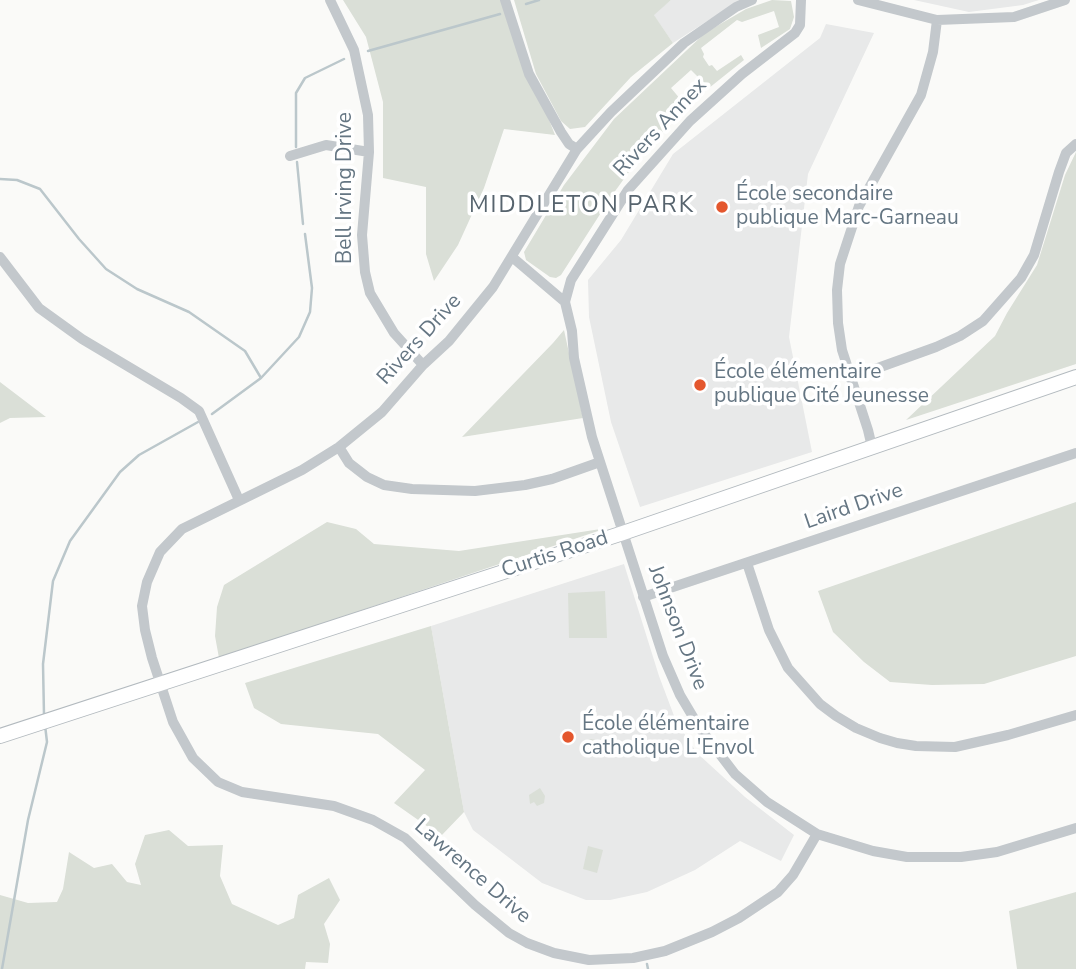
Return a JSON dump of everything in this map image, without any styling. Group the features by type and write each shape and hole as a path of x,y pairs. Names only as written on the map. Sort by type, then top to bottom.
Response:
{"main road":[{"name":"Curtis Road","path":"0,736 623,533 1076,377"}],"street":[{"name":"Bell Irving Drive","path":"330,0 354,50 368,115 369,152 362,235 370,293 394,333 423,365"},
{"path":"505,0 529,74 565,138 577,149"},
{"name":"Rivers Drive","path":"159,684 145,630 142,606 147,582 159,552 182,529 302,470 339,447 382,412 471,314 512,257 577,149 611,112 684,43 736,7 752,0"},
{"name":"Rivers Annex","path":"565,302 571,280 628,190 690,121 742,74 795,33 800,25 801,0"},
{"path":"858,0 937,20 1014,17 1065,0"},
{"path":"872,447 869,430 842,350 837,290 840,264 859,206 921,95 933,52 937,20"},
{"path":"850,378 936,347 983,321 1021,278 1034,255 1066,153 1076,144"},
{"path":"290,156 326,145 369,152"},
{"path":"0,257 39,308 82,339 199,411 239,500"},
{"path":"512,257 565,302"},
{"name":"Johnson Drive","path":"565,302 587,420 663,656 680,695 715,752 735,774 767,802 817,834 873,851 907,857 942,858 997,852 1076,828"},
{"path":"339,447 349,463 367,477 384,485 412,489 475,491 525,485 552,479 600,462"},
{"name":"Laird Drive","path":"643,597 1076,453"},
{"path":"747,564 768,630 788,668 820,704 868,733 916,746 955,747 1076,715"},
{"name":"Lawrence Drive","path":"159,684 179,737 193,758 218,782 242,792 334,806 373,820 405,838 475,905 509,933 554,953 589,960 633,958 665,951 712,932 778,892 793,875 817,834"}],"shaded area":[{"path":"343,0 502,0 555,135 504,129 484,188 458,245 434,281 426,254 426,187 383,178 383,102 366,37"},
{"path":"514,0 671,0 654,15 673,43 631,77 585,127 570,129 561,121 536,74"},
{"path":"671,0 740,0 673,43 653,14"},
{"path":"772,0 791,1 794,17 790,29 761,48 758,35 779,27 774,11 742,22 737,20 701,48 709,66 712,65 717,71 741,55 744,60 709,88 691,70 671,88 686,106 634,165 561,275 550,277 526,260 524,252 564,185 614,119 705,33 746,9"},
{"path":"914,0 1039,0 1023,5 969,12"},
{"path":"826,24 874,33 808,174 789,337 812,452 640,507 611,422 589,317 588,280 621,240 673,154 820,38"},
{"path":"1076,152 1076,364 906,420 995,336 1037,265 1065,175"},
{"path":"564,330 583,418 462,437 553,343"},
{"path":"0,382 46,417 10,418 0,423"},
{"path":"1076,502 1076,656 984,684 932,685 890,682 864,662 833,632 818,591"},
{"path":"327,522 356,529 374,544 459,551 607,528 219,658 215,636 217,607 224,585"},
{"name":"École élémentaire catholique L'Envol","path":"624,564 676,721 697,753 745,797 794,835 781,861 740,841 695,870 647,892 610,900 586,900 542,883 473,830 464,812 431,626"},
{"path":"605,591 607,638 569,638 568,593"},
{"path":"431,626 464,812 441,836 394,803 425,770 378,734 281,724 254,708 245,683"},
{"path":"591,739 597,742 600,748 597,754 591,757 585,754 582,748 585,742"},
{"path":"540,788 545,796 544,803 537,806 534,802 530,804 529,795"},
{"path":"169,830 188,846 223,845 220,876 232,904 278,925 294,918 298,895 329,878 340,900 324,924 330,944 328,963 306,962 305,969 0,969 0,895 28,903 57,902 63,889 69,852 94,868 112,864 127,882 141,885 135,864 145,835"},
{"path":"588,846 603,850 597,873 583,869"},
{"path":"1076,892 1076,969 1017,969 1009,911"}],"waterway":[{"path":"526,4 539,0"},
{"path":"368,51 500,14"},
{"path":"296,147 296,93 305,78 344,59"},
{"path":"297,162 303,224"},
{"path":"0,179 17,180 40,189 106,269 137,289 189,312 245,351 261,378"},
{"path":"212,414 261,378 299,337 310,312 312,288 305,234"},
{"path":"44,715 43,664 53,581 70,541 120,472 139,455 198,422"},
{"path":"2,969 28,820 47,742 45,725"},
{"path":"647,964 648,969"}],"place":[{"name":"École secondaire publique Marc-Garneau","path":"722,207"},
{"name":"École élémentaire publique Cité Jeunesse","path":"700,385"},
{"name":"École élémentaire catholique L'Envol","path":"568,737"}],"district":[{"name":"MIDDLETON PARK","path":"582,206"}]}
